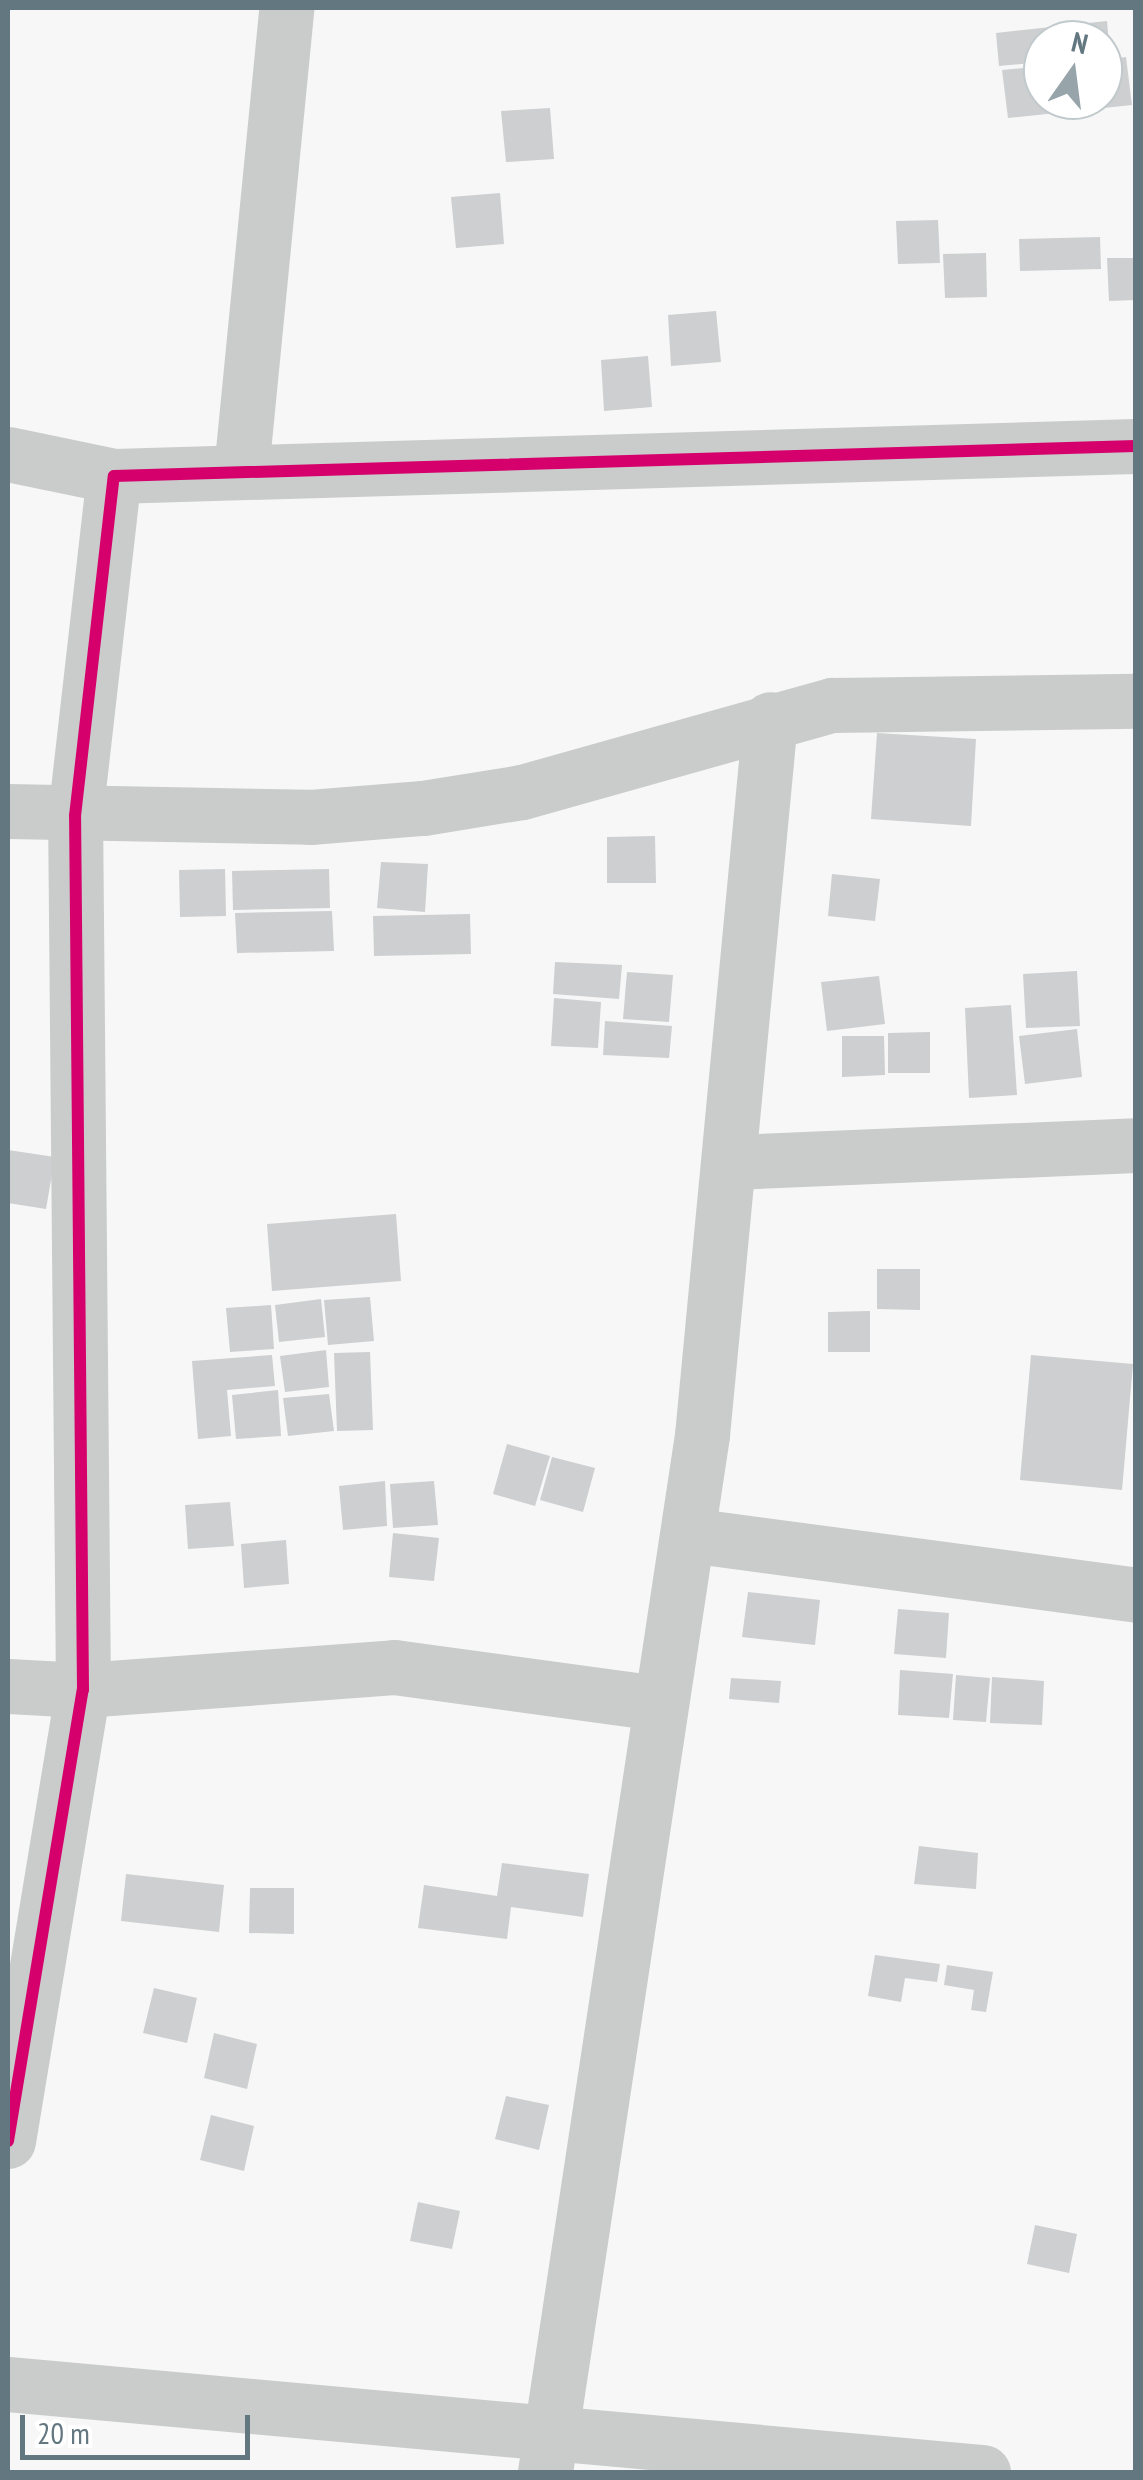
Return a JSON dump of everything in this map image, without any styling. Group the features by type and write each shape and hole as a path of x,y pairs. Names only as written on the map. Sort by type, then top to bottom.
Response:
{"street":[{"path":"241,471 286,8"},
{"path":"8,454 114,476 1136,446"},
{"path":"8,2141 83,1690 75,816 114,476"},
{"path":"8,811 75,816 423,808 522,792 770,719 893,699 1136,702"},
{"path":"549,2451 658,1703 689,1535 734,1162 770,719"},
{"path":"734,1162 1136,1146"},
{"path":"689,1535 1136,1594"},
{"path":"8,1686 83,1690 394,1667 658,1703"},
{"path":"8,2384 549,2451 983,2472"}],"building":[{"path":"1023,30 1023,64 999,66 996,33"},
{"path":"1126,57 1132,105 1123,106"},
{"path":"1023,68 1023,116 1008,118 1002,70"},
{"path":"550,108 554,159 506,162 501,111"},
{"path":"500,193 504,244 456,248 451,197"},
{"path":"938,220 940,263 898,264 896,221"},
{"path":"1100,237 1101,269 1020,271 1019,239"},
{"path":"986,253 987,297 945,298 943,254"},
{"path":"1107,258 1136,258 1136,300 1109,301"},
{"path":"716,311 721,362 671,366 668,315"},
{"path":"648,356 652,407 604,411 601,360"},
{"path":"877,733 976,739 971,826 871,819"},
{"path":"655,836 656,883 607,883 607,837"},
{"path":"381,862 428,864 425,912 377,908"},
{"path":"225,869 226,916 180,917 179,870"},
{"path":"329,869 330,908 233,910 232,871"},
{"path":"832,874 880,879 875,921 828,916"},
{"path":"332,911 334,951 237,953 235,913"},
{"path":"470,914 471,954 374,956 373,916"},
{"path":"555,962 622,965 619,999 553,994"},
{"path":"1077,971 1080,1026 1026,1028 1023,974"},
{"path":"627,972 673,975 669,1022 623,1019"},
{"path":"879,976 885,1024 827,1031 821,982"},
{"path":"554,998 601,1002 598,1048 551,1046"},
{"path":"1011,1005 1017,1095 969,1098 965,1008"},
{"path":"605,1021 672,1026 669,1058 603,1055"},
{"path":"1077,1029 1082,1077 1025,1084 1019,1036"},
{"path":"930,1032 930,1073 888,1073 888,1033"},
{"path":"842,1036 884,1036 885,1075 842,1077"},
{"path":"8,1150 55,1157 46,1209 8,1203"},
{"path":"396,1214 401,1281 272,1291 267,1224"},
{"path":"877,1269 920,1269 920,1310 877,1309"},
{"path":"370,1297 374,1341 328,1345 324,1300"},
{"path":"321,1299 325,1337 279,1342 275,1305"},
{"path":"271,1305 274,1349 230,1352 226,1308"},
{"path":"870,1311 870,1352 828,1352 828,1312"},
{"path":"326,1350 329,1387 285,1392 280,1356"},
{"path":"370,1352 373,1430 337,1431 334,1353"},
{"path":"272,1355 275,1386 227,1390 231,1436 198,1439 192,1361"},
{"path":"1031,1355 1133,1364 1122,1490 1020,1480"},
{"path":"278,1390 281,1436 236,1439 232,1395"},
{"path":"329,1394 334,1431 288,1436 283,1398"},
{"path":"507,1444 550,1456 535,1506 493,1494"},
{"path":"552,1457 595,1468 583,1512 540,1500"},
{"path":"385,1481 387,1526 343,1530 339,1486"},
{"path":"434,1481 438,1525 393,1528 390,1484"},
{"path":"230,1502 234,1546 188,1549 185,1505"},
{"path":"393,1533 439,1538 434,1581 389,1577"},
{"path":"286,1540 289,1584 244,1588 241,1544"},
{"path":"748,1592 820,1600 815,1645 742,1637"},
{"path":"898,1609 949,1613 946,1658 894,1654"},
{"path":"900,1670 953,1674 949,1718 898,1715"},
{"path":"956,1675 990,1678 986,1722 953,1720"},
{"path":"992,1677 1044,1681 1042,1725 990,1723"},
{"path":"731,1678 781,1681 779,1703 729,1699"},
{"path":"919,1846 978,1853 976,1889 914,1884"},
{"path":"502,1863 589,1874 583,1917 511,1907 507,1939 418,1928 424,1885 497,1896"},
{"path":"126,1874 224,1885 219,1932 121,1921"},
{"path":"250,1888 294,1888 294,1934 249,1933"},
{"path":"875,1955 940,1964 937,1982 905,1978 901,2002 868,1996"},
{"path":"947,1965 993,1972 986,2012 971,2010 974,1990 944,1985"},
{"path":"154,1988 197,1998 187,2043 143,2033"},
{"path":"214,2033 257,2044 247,2089 204,2078"},
{"path":"506,2096 549,2105 539,2150 495,2139"},
{"path":"211,2115 254,2126 244,2171 200,2160"},
{"path":"418,2202 460,2211 452,2249 410,2241"},
{"path":"1035,2225 1077,2234 1069,2273 1027,2264"}],"cycle path":[{"path":"8,2141 83,1690 75,816 114,476 1136,446"}]}
